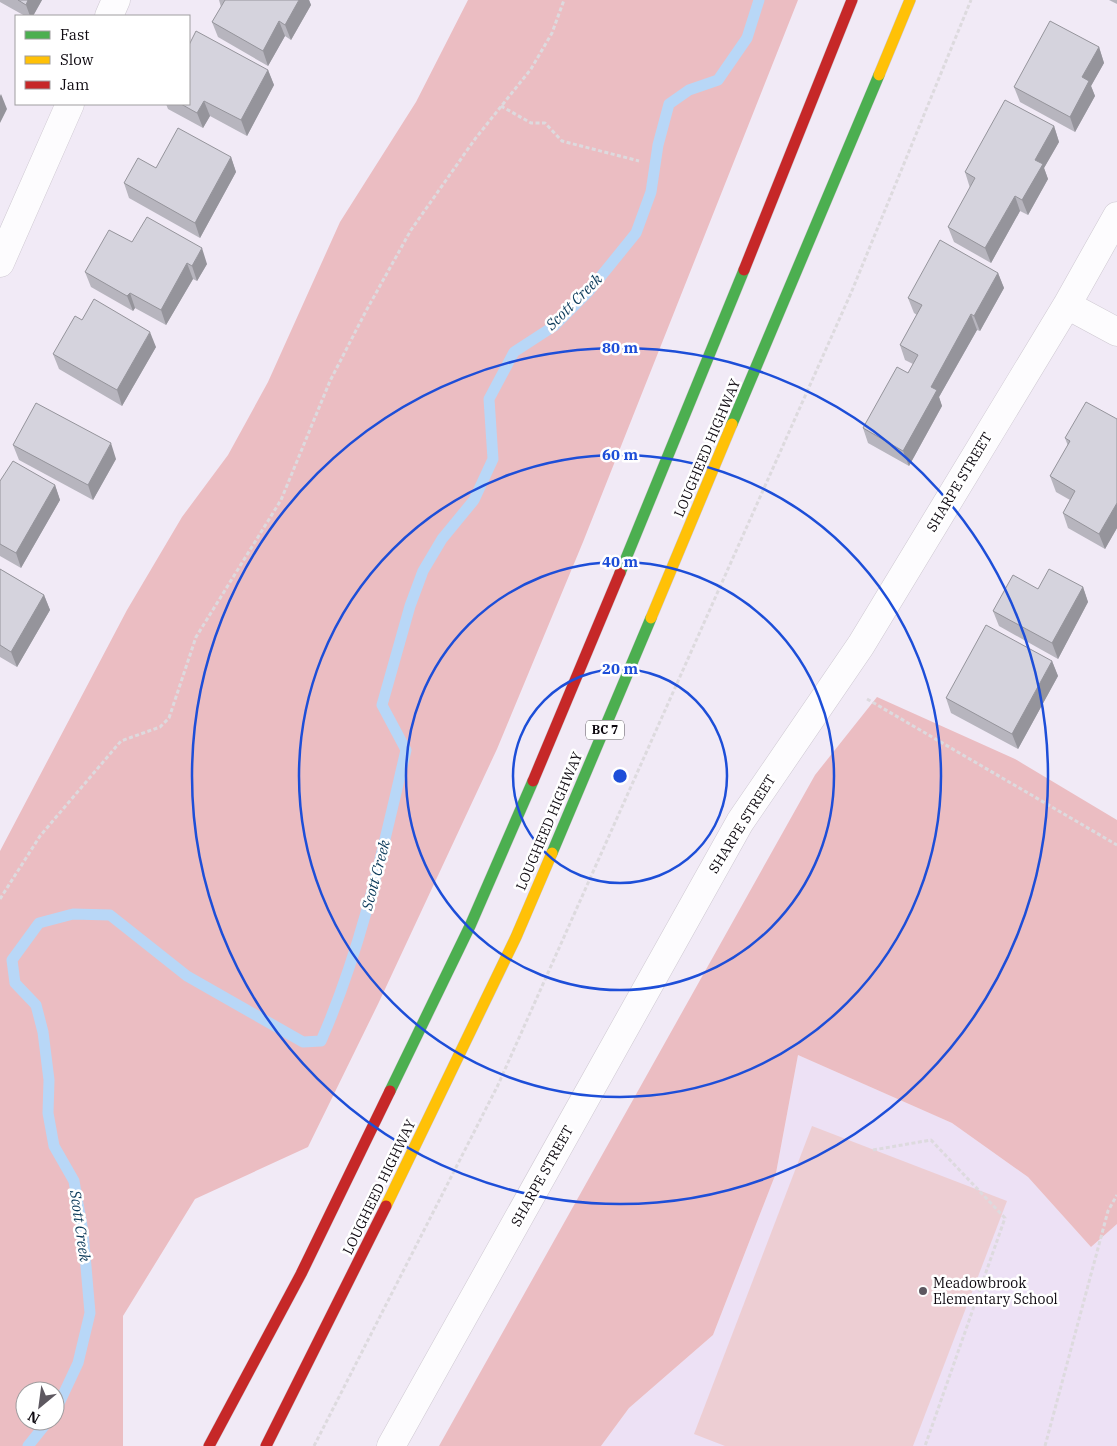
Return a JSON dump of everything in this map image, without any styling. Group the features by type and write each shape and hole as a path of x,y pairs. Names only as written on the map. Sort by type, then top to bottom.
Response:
{"main road":[{"path":"209,1446 301,1274 470,926 548,748 788,163 852,0"},
{"name":"LOUGHEED HIGHWAY","path":"266,1446 412,1154 516,937 910,0"}],"street":[{"path":"109,15 116,0"},
{"path":"0,263 70,105"},
{"name":"SHARPE STREET","path":"391,1446 740,822 860,645 1067,305 1117,216"},
{"path":"1067,305 1117,332"}],"path":[{"path":"0,899 40,836 121,741 160,727 169,718 196,638 281,500 330,381 366,311 412,230 501,106 531,69 552,33 564,0"},
{"path":"314,1446 498,1085 851,293 971,0"},
{"path":"501,106 531,123 545,123 562,141 639,161"},
{"path":"867,699 1117,845"},
{"path":"873,1150 931,1140 1004,1218 925,1446"},
{"path":"1045,1446 1108,1211 1117,1195"}],"shaded area":[{"path":"468,0 798,0 583,542 497,749 379,1002 308,1147 195,1199 123,1316 123,1446 0,1446 0,851 127,610 182,517 228,455 268,382 340,222 416,102"},
{"path":"877,697 1015,759 1117,820 1117,1224 1091,1247 1028,1177 952,1123 798,1055 776,1173 713,1335 629,1408 601,1446 439,1446 815,775"},
{"name":"Meadowbrook Elementary School","path":"798,1055 952,1123 1028,1177 1091,1247 1117,1224 1117,1446 601,1446 629,1408 713,1335 776,1173"},
{"path":"812,1126 1007,1201 913,1446 725,1446 694,1434"}],"building":[{"path":"18,0 28,0 26,5"},
{"path":"225,0 299,0 285,25 279,21 263,51 212,22"},
{"path":"1050,21 1099,47 1082,77 1089,81 1070,117 1014,87"},
{"path":"196,31 268,70 241,120 204,101 197,113 183,105 190,105 190,43"},
{"path":"1005,100 1054,126 1035,160 1043,164 1022,200 1015,196 985,248 948,227 975,178 965,172"},
{"path":"178,128 231,157 195,223 124,183 138,158 156,168"},
{"path":"147,217 202,248 192,266 187,263 161,310 130,293 127,296 85,272 109,230 132,242"},
{"path":"940,240 998,273 974,316 971,314 931,387 937,390 903,451 863,428 897,367 908,373 918,355 900,345 922,305 908,298"},
{"path":"94,299 150,332 117,390 53,354 75,316 82,320"},
{"path":"1086,402 1117,419 1117,503 1099,534 1063,513 1075,491 1050,476 1070,441 1065,438"},
{"path":"36,403 111,443 88,485 13,445"},
{"path":"13,461 55,485 16,553 0,544 0,481"},
{"path":"0,569 44,595 11,652 0,645"},
{"path":"1049,569 1083,587 1052,643 993,611 1013,575 1038,589"},
{"path":"986,625 1052,661 1012,734 946,698"}],"waterway":[{"name":"Scott Creek","path":"65,1391 78,1363 90,1313 83,1232 74,1181 54,1146 48,1113 49,1080 43,1032 36,1005 15,983 12,960 39,923 73,914 110,915 187,976 303,1042 321,1041 360,934 380,861 406,750 382,705 410,606 423,571 442,539 474,500 493,459 489,399 514,352 554,326 589,291 636,233 651,192 658,145 669,104 689,90 718,80 747,38 759,0"},
{"name":"Scott Creek","path":"28,1446 40,1431"}],"traffic: fast":[{"path":"732,424 879,75"},
{"path":"620,573 744,270"},
{"path":"552,853 651,618"},
{"path":"390,1091 470,926 533,781"}],"traffic: slow":[{"path":"879,75 910,0"},
{"path":"651,618 732,424"},
{"path":"386,1206 516,937 552,853"}],"traffic: jam":[{"path":"744,270 852,0"},
{"path":"533,781 620,573"},
{"path":"209,1446 301,1274 390,1091"},
{"path":"266,1446 386,1206"}],"place":[{"name":"Meadowbrook Elementary School","path":"923,1291"}]}
